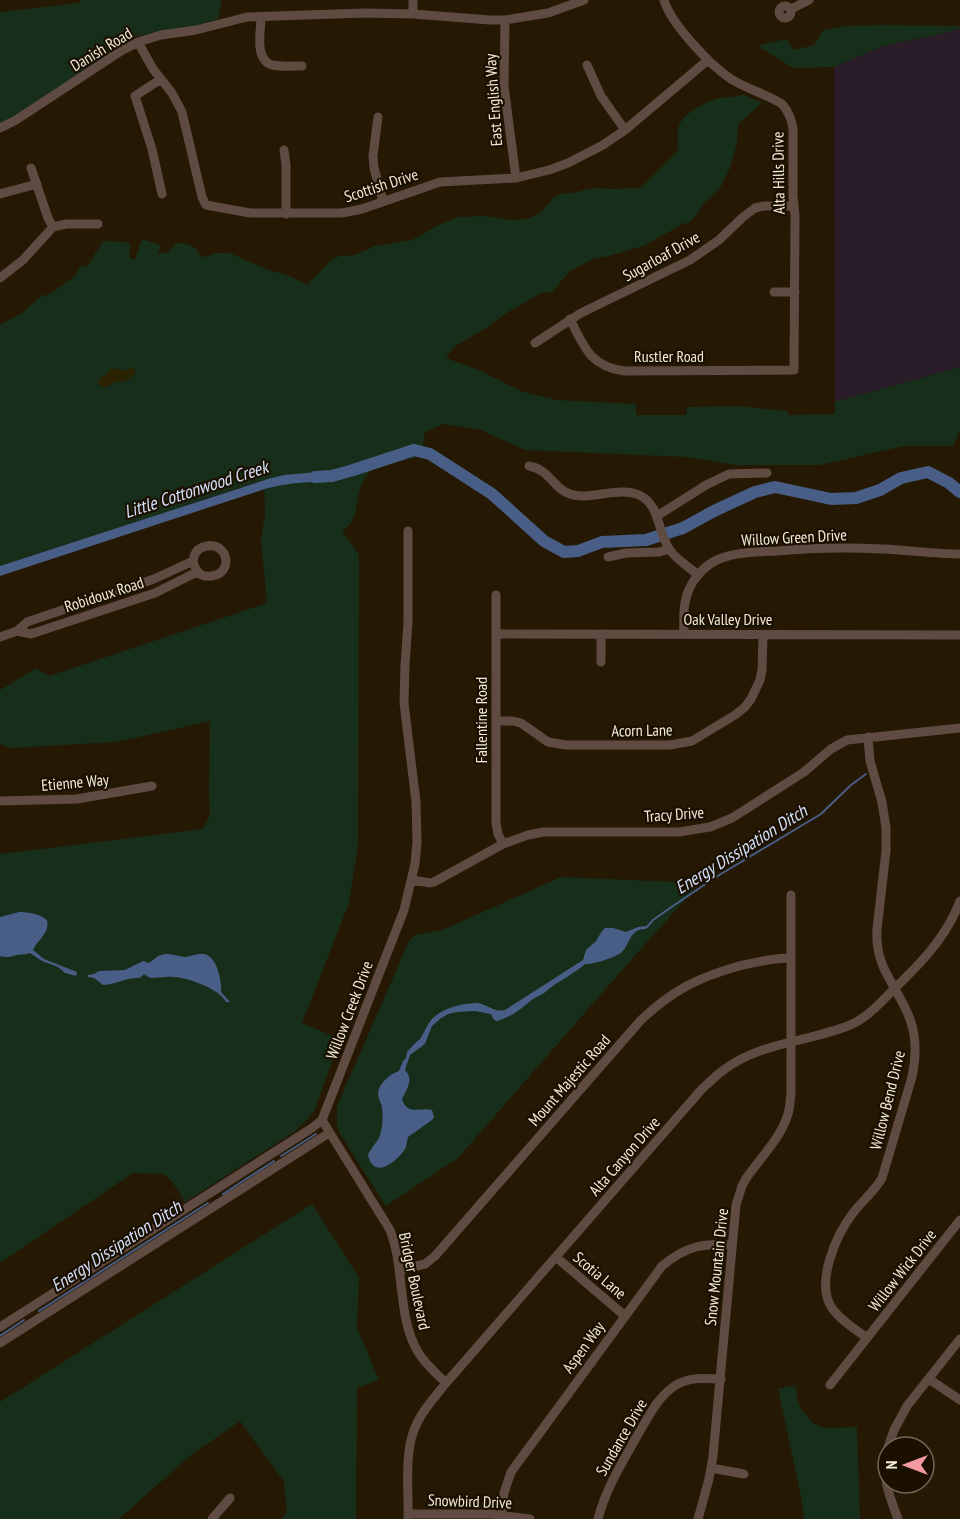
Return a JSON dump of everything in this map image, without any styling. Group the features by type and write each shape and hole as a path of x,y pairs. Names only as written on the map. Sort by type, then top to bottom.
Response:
{"street":[{"path":"413,0 413,14"},
{"name":"Danish Road","path":"0,128 138,42 161,35 196,30 234,19 365,13 505,20 548,13 584,0"},
{"name":"Alta Hills Drive","path":"664,0 672,18 708,60 730,79 782,104 791,119 793,128 795,370"},
{"path":"785,5 809,0"},
{"path":"261,16 260,50 264,59 272,65 302,66"},
{"name":"East English Way","path":"505,20 504,86 516,178"},
{"name":"Scottish Drive","path":"138,42 182,112 202,197 206,205 250,213 342,213 362,209 440,182 516,178 568,163 603,145 625,129 708,60"},
{"path":"586,65 601,96 625,129"},
{"path":"161,79 135,96 152,149 162,194"},
{"path":"378,117 374,168 383,201"},
{"path":"284,150 286,214"},
{"path":"31,168 53,227"},
{"path":"0,194 37,184"},
{"name":"Sugarloaf Drive","path":"535,343 570,319 690,260 719,240 755,208 794,206"},
{"path":"0,278 23,260 53,227 66,224 98,224"},
{"path":"774,292 795,292"},
{"name":"Rustler Road","path":"570,319 591,357 611,369 795,370"},
{"path":"529,466 544,471 569,494 623,492 639,495 651,504 668,547 698,575 691,585 684,604 684,634"},
{"path":"658,521 706,485 729,474 767,473"},
{"name":"Willow Creek Drive","path":"322,1120 404,910 412,880 417,821 404,703 408,622 408,531"},
{"name":"Robidoux Road","path":"0,637 17,631 27,622 154,579 193,561 194,554 200,548 210,545 222,550 226,562 220,574 209,577 197,572 155,593 31,634 17,631"},
{"path":"608,557 626,553 659,552 668,547"},
{"name":"Willow Green Drive","path":"698,575 710,565 726,557 763,552 856,548 960,555"},
{"path":"193,561 197,572"},
{"name":"Fallentine Road","path":"496,595 496,823 503,844"},
{"name":"Oak Valley Drive","path":"496,634 960,635"},
{"path":"601,634 601,662"},
{"name":"Acorn Lane","path":"496,721 520,723 548,742 566,745 670,745 692,741 735,715 751,699 762,670 763,634"},
{"name":"Tracy Drive","path":"412,880 434,882 503,844 543,832 679,832 710,827 732,818 804,772 838,744 847,740 960,728"},
{"name":"Willow Bend Drive","path":"867,1338 833,1310 826,1294 825,1281 843,1228 882,1178 912,1077 915,1055 914,1034 906,1010 881,963 876,940 886,828 882,802 870,761 868,737"},
{"name":"Etienne Way","path":"0,801 77,799 152,786"},
{"name":"Snow Mountain Drive","path":"698,1519 711,1468 736,1204 747,1177 782,1128 787,1117 791,1094 791,895"},
{"name":"Alta Canyon Drive","path":"408,1516 408,1470 411,1441 414,1428 427,1407 701,1090 725,1068 754,1053 835,1030 862,1019 928,955 948,929 960,901"},
{"name":"Mount Majestic Road","path":"400,1270 425,1264 435,1256 641,1020 657,1005 695,981 716,973 760,961 790,958"},
{"path":"0,1327 322,1120"},
{"name":"Bridger Boulevard","path":"322,1120 390,1230 400,1270 406,1320 413,1342 425,1362 446,1383"},
{"path":"0,1343 329,1133"},
{"name":"Willow Wick Drive","path":"830,1385 960,1220"},
{"name":"Aspen Way","path":"502,1515 507,1482 511,1472 653,1277 673,1257 686,1250 712,1244 732,1245"},
{"name":"Scotia Lane","path":"556,1257 625,1316"},
{"path":"894,1435 900,1418 960,1339"},
{"name":"Sundance Drive","path":"598,1519 613,1478 661,1397 685,1381 704,1378 721,1379"},
{"path":"929,1379 960,1400"},
{"path":"711,1468 744,1474"},
{"path":"890,1495 898,1519"},
{"path":"212,1519 230,1498"},
{"name":"Snowbird Drive","path":"408,1516 502,1515 530,1519"}],"shaded area":[{"path":"960,28 960,367 835,402 834,67 881,47"}],"green space":[{"path":"80,0 222,0 218,19 188,28 136,36 19,114 0,123 0,12 79,3"},
{"path":"845,26 960,26 960,28 881,47 834,67 793,68 758,46 786,39 794,50 814,45 823,30"},
{"path":"743,94 762,103 738,124 737,144 729,170 720,188 702,205 689,223 643,246 592,259 569,272 551,293 543,292 505,314 454,347 446,358 479,370 521,391 556,400 636,404 636,415 686,415 687,407 739,406 787,411 788,415 835,414 835,402 960,367 960,432 953,446 904,446 820,465 737,465 686,457 525,450 481,430 443,424 425,432 423,446 417,457 386,464 371,471 362,483 353,518 342,530 359,555 358,845 349,903 302,1023 340,1039 315,1109 294,1132 185,1202 173,1183 164,1174 133,1173 0,1263 0,854 203,829 210,815 210,721 117,742 11,748 0,744 0,690 37,668 49,676 267,603 261,539 265,515 264,480 0,566 0,325 75,276 80,267 88,265 103,241 127,242 131,246 129,256 135,260 142,239 161,245 158,254 169,252 176,243 191,245 201,256 230,253 307,285 332,259 355,255 375,246 412,240 458,217 528,219 541,212 555,196 565,193 593,188 641,188 676,153 678,130 685,117 708,102"},
{"path":"561,877 700,883 458,1158 386,1206 340,1134 337,1125 337,1106 409,941 415,935 442,930"},
{"path":"312,1204 359,1277 357,1328 379,1380 357,1388 356,1519 281,1519 287,1513 284,1482 240,1421 190,1456 119,1519 0,1519 0,1402"},
{"path":"795,1385 799,1406 813,1423 823,1428 857,1427 860,1519 804,1519 778,1389"}],"sand":[{"path":"133,367 136,373 124,382 116,381 105,387 98,384 99,379 111,368 124,371"}],"water":[{"path":"329,471 331,482 300,483 268,488 0,576 0,566 268,479 284,475"},
{"path":"19,912 41,916 47,920 47,929 33,950 44,959 77,972 76,976 65,973 30,953 0,956 0,917"},
{"path":"645,926 646,929 633,934 622,952 598,962 585,964 515,1013 497,1021 491,1014 475,1011 448,1014 440,1019 432,1026 425,1044 410,1055 405,1070 408,1073 409,1084 402,1099 404,1104 411,1109 432,1110 434,1117 408,1137 404,1151 391,1163 381,1168 372,1164 368,1155 382,1128 382,1107 378,1095 380,1086 392,1074 399,1071 407,1052 420,1039 433,1018 449,1008 475,1003 501,1011 505,1010 583,960 586,950 605,928 626,932"},
{"path":"165,954 184,957 201,954 209,956 218,970 221,992 230,1002 226,1002 223,997 211,989 180,978 150,978 144,974 140,978 103,985 94,978 88,977 99,971 125,970 143,961 149,963"}],"waterway":[{"name":"Little Cottonwood Creek","path":"315,477 332,476 414,450 430,454 492,494 544,541 564,552 578,551 602,542 646,540 683,528 755,492 775,487 831,499 856,498 880,490 901,478 928,472 949,483 960,492"},
{"name":"Energy Dissipation Ditch","path":"643,928 716,877 821,814 866,774"},
{"name":"Energy Dissipation Ditch","path":"281,1156 316,1134"},
{"name":"Energy Dissipation Ditch","path":"223,1194 274,1161"},
{"name":"Energy Dissipation Ditch","path":"39,1311 208,1203"},
{"name":"Energy Dissipation Ditch","path":"0,1336 24,1320"}]}
